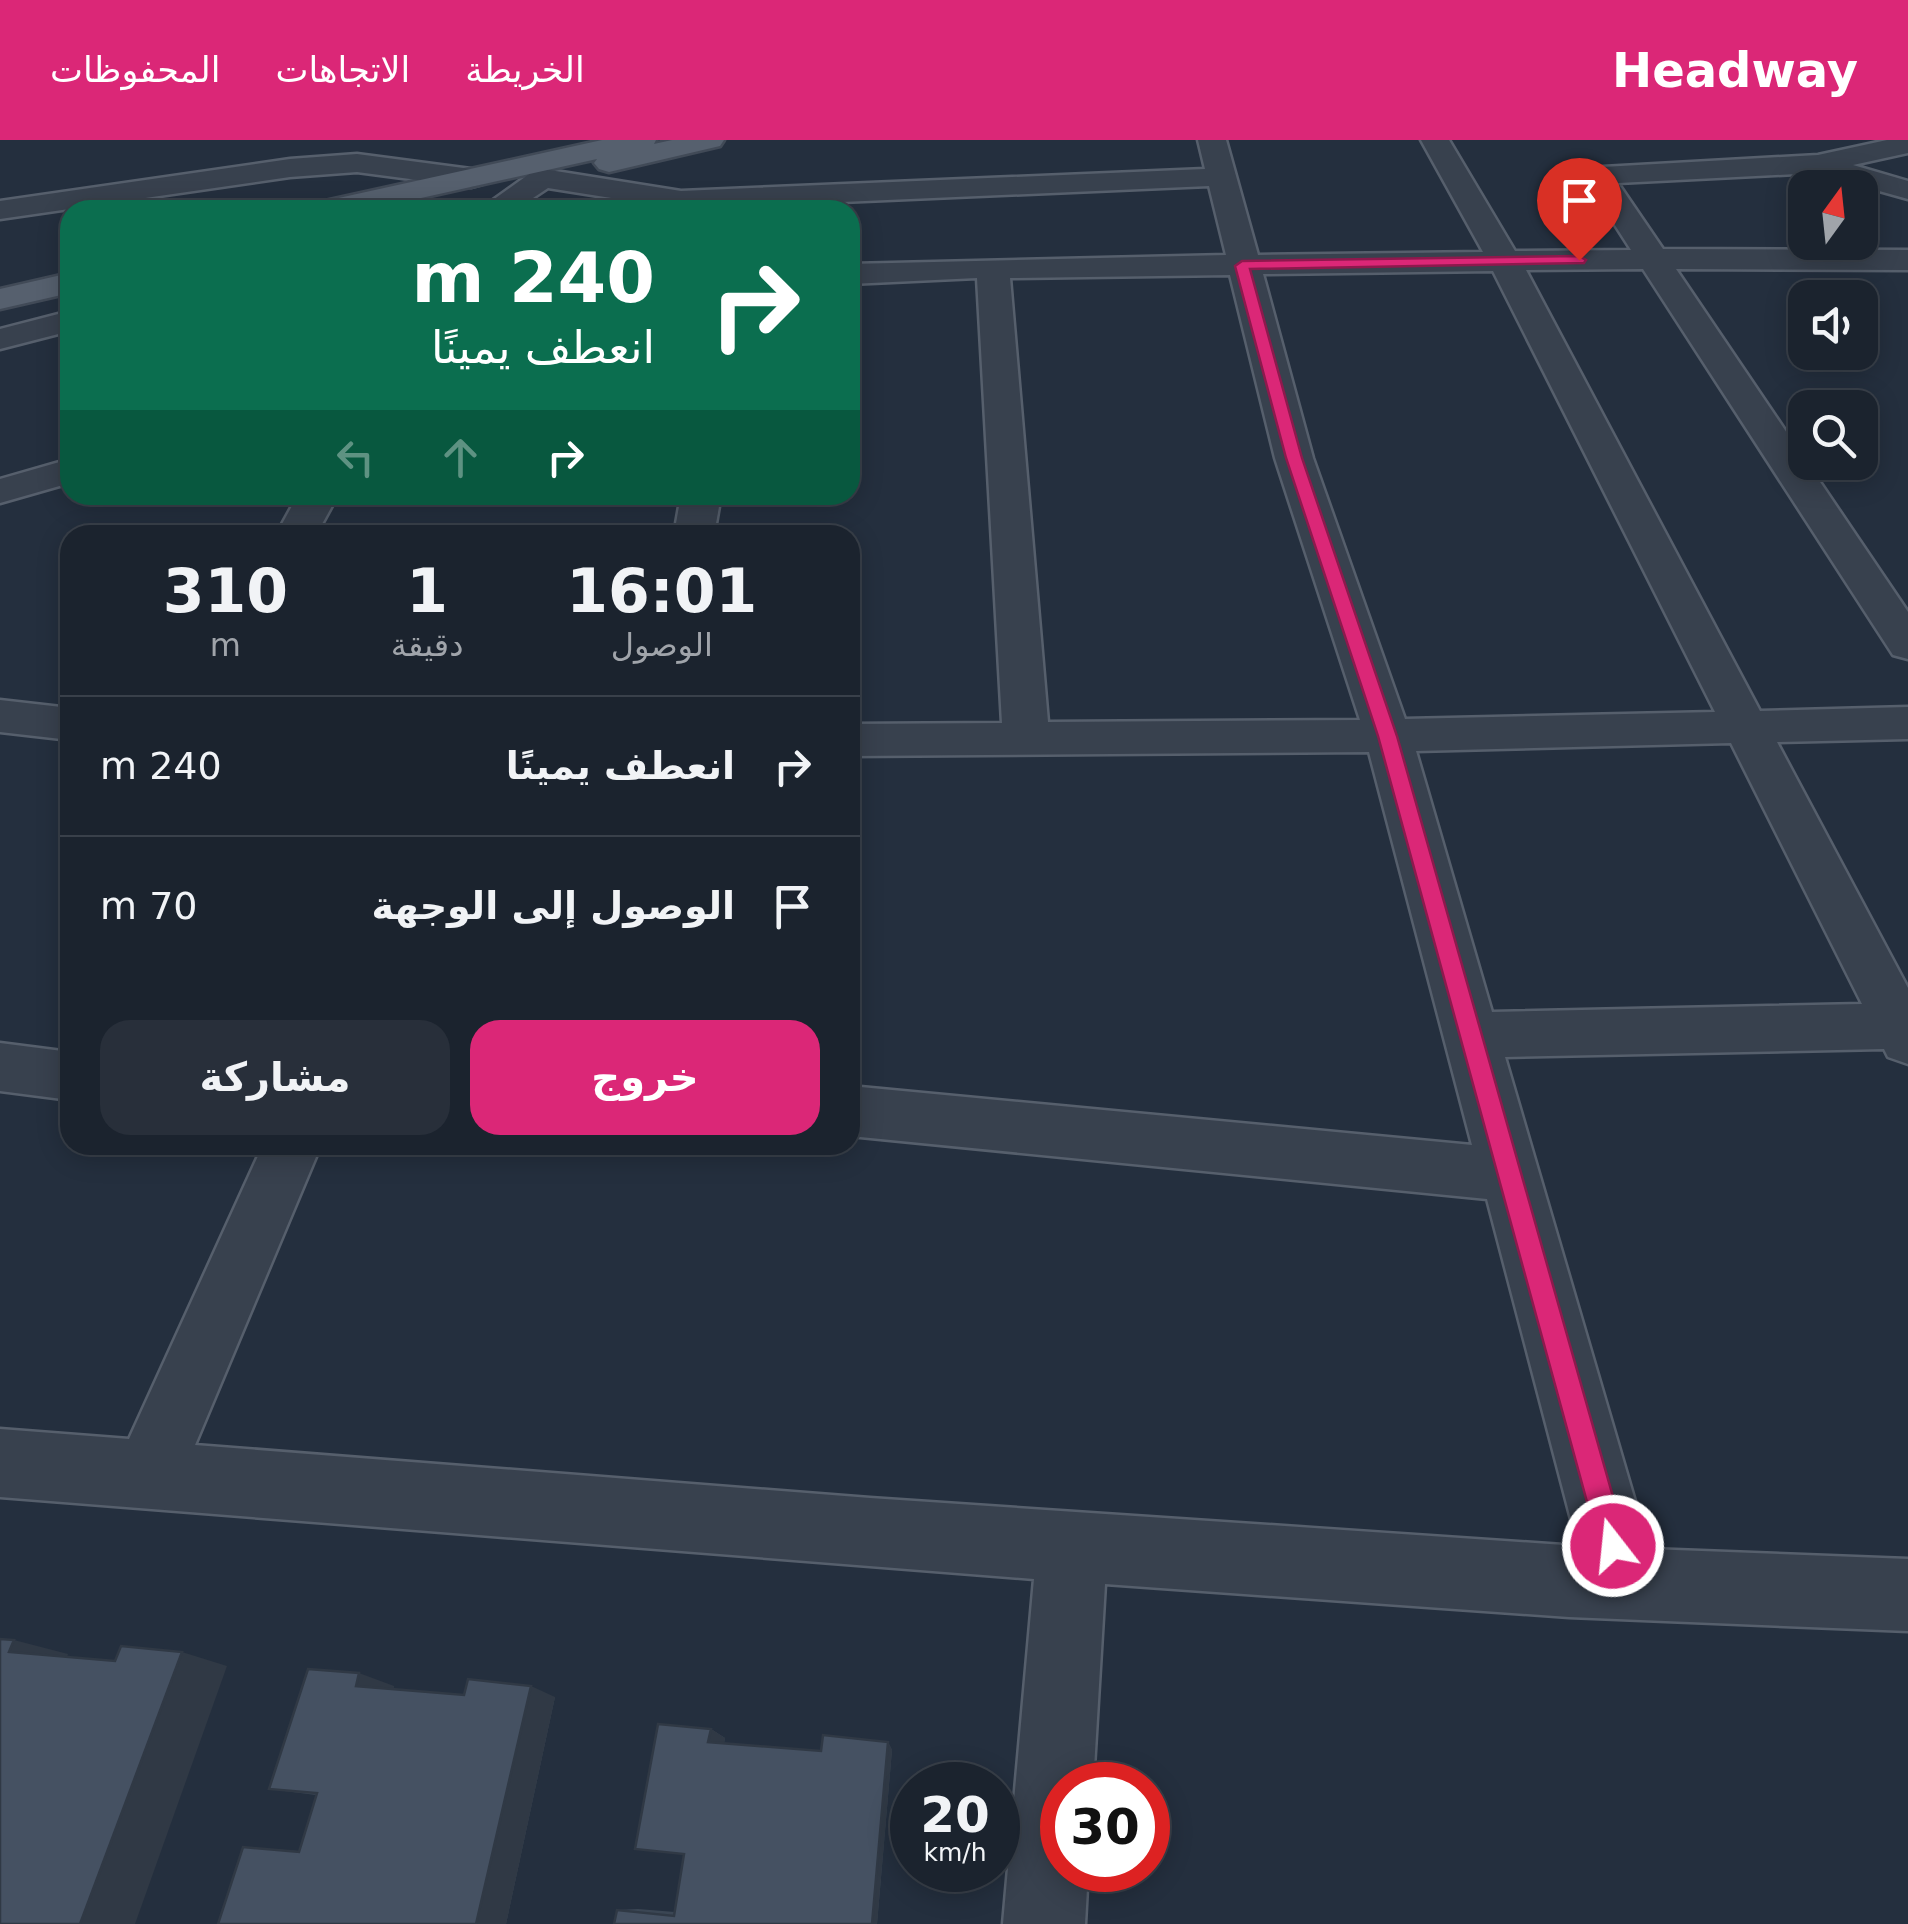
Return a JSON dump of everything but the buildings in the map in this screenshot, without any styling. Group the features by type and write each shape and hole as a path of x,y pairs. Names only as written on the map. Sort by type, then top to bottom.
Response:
{"main road":[{"path":"371,200 642,140"},
{"path":"445,200 710,140"},
{"path":"0,281 60,268"},
{"path":"0,299 60,285"}],"street":[{"path":"1435,140 1504,262 1905,1031 1471,1035"},
{"path":"1841,170 1908,144"},
{"path":"774,200 1217,159 1294,458 1388,736 1623,1583"},
{"path":"69,200 290,168 357,163 471,178"},
{"path":"1788,175 1614,173 1604,177 1604,183 1908,645"},
{"path":"509,200 543,178 681,200"},
{"path":"1878,185 1908,190"},
{"path":"0,210 60,201"},
{"path":"1878,232 1906,261"},
{"path":"860,274 993,268 1653,259 1906,261"},
{"path":"993,268 1026,737"},
{"path":"0,338 60,323"},
{"path":"0,491 60,474"},
{"path":"0,716 60,723"},
{"path":"860,740 1388,736 1908,723"},
{"path":"0,1067 60,1075"},
{"path":"860,1112 1509,1175"},
{"path":"148,1475 288,1155"},
{"path":"0,1463 1072,1546 1623,1583 1908,1595"},
{"path":"1044,1924 1072,1546"}],"route":[{"path":"1579,260 1242,266 1294,458 1388,736 1613,1546"}]}
